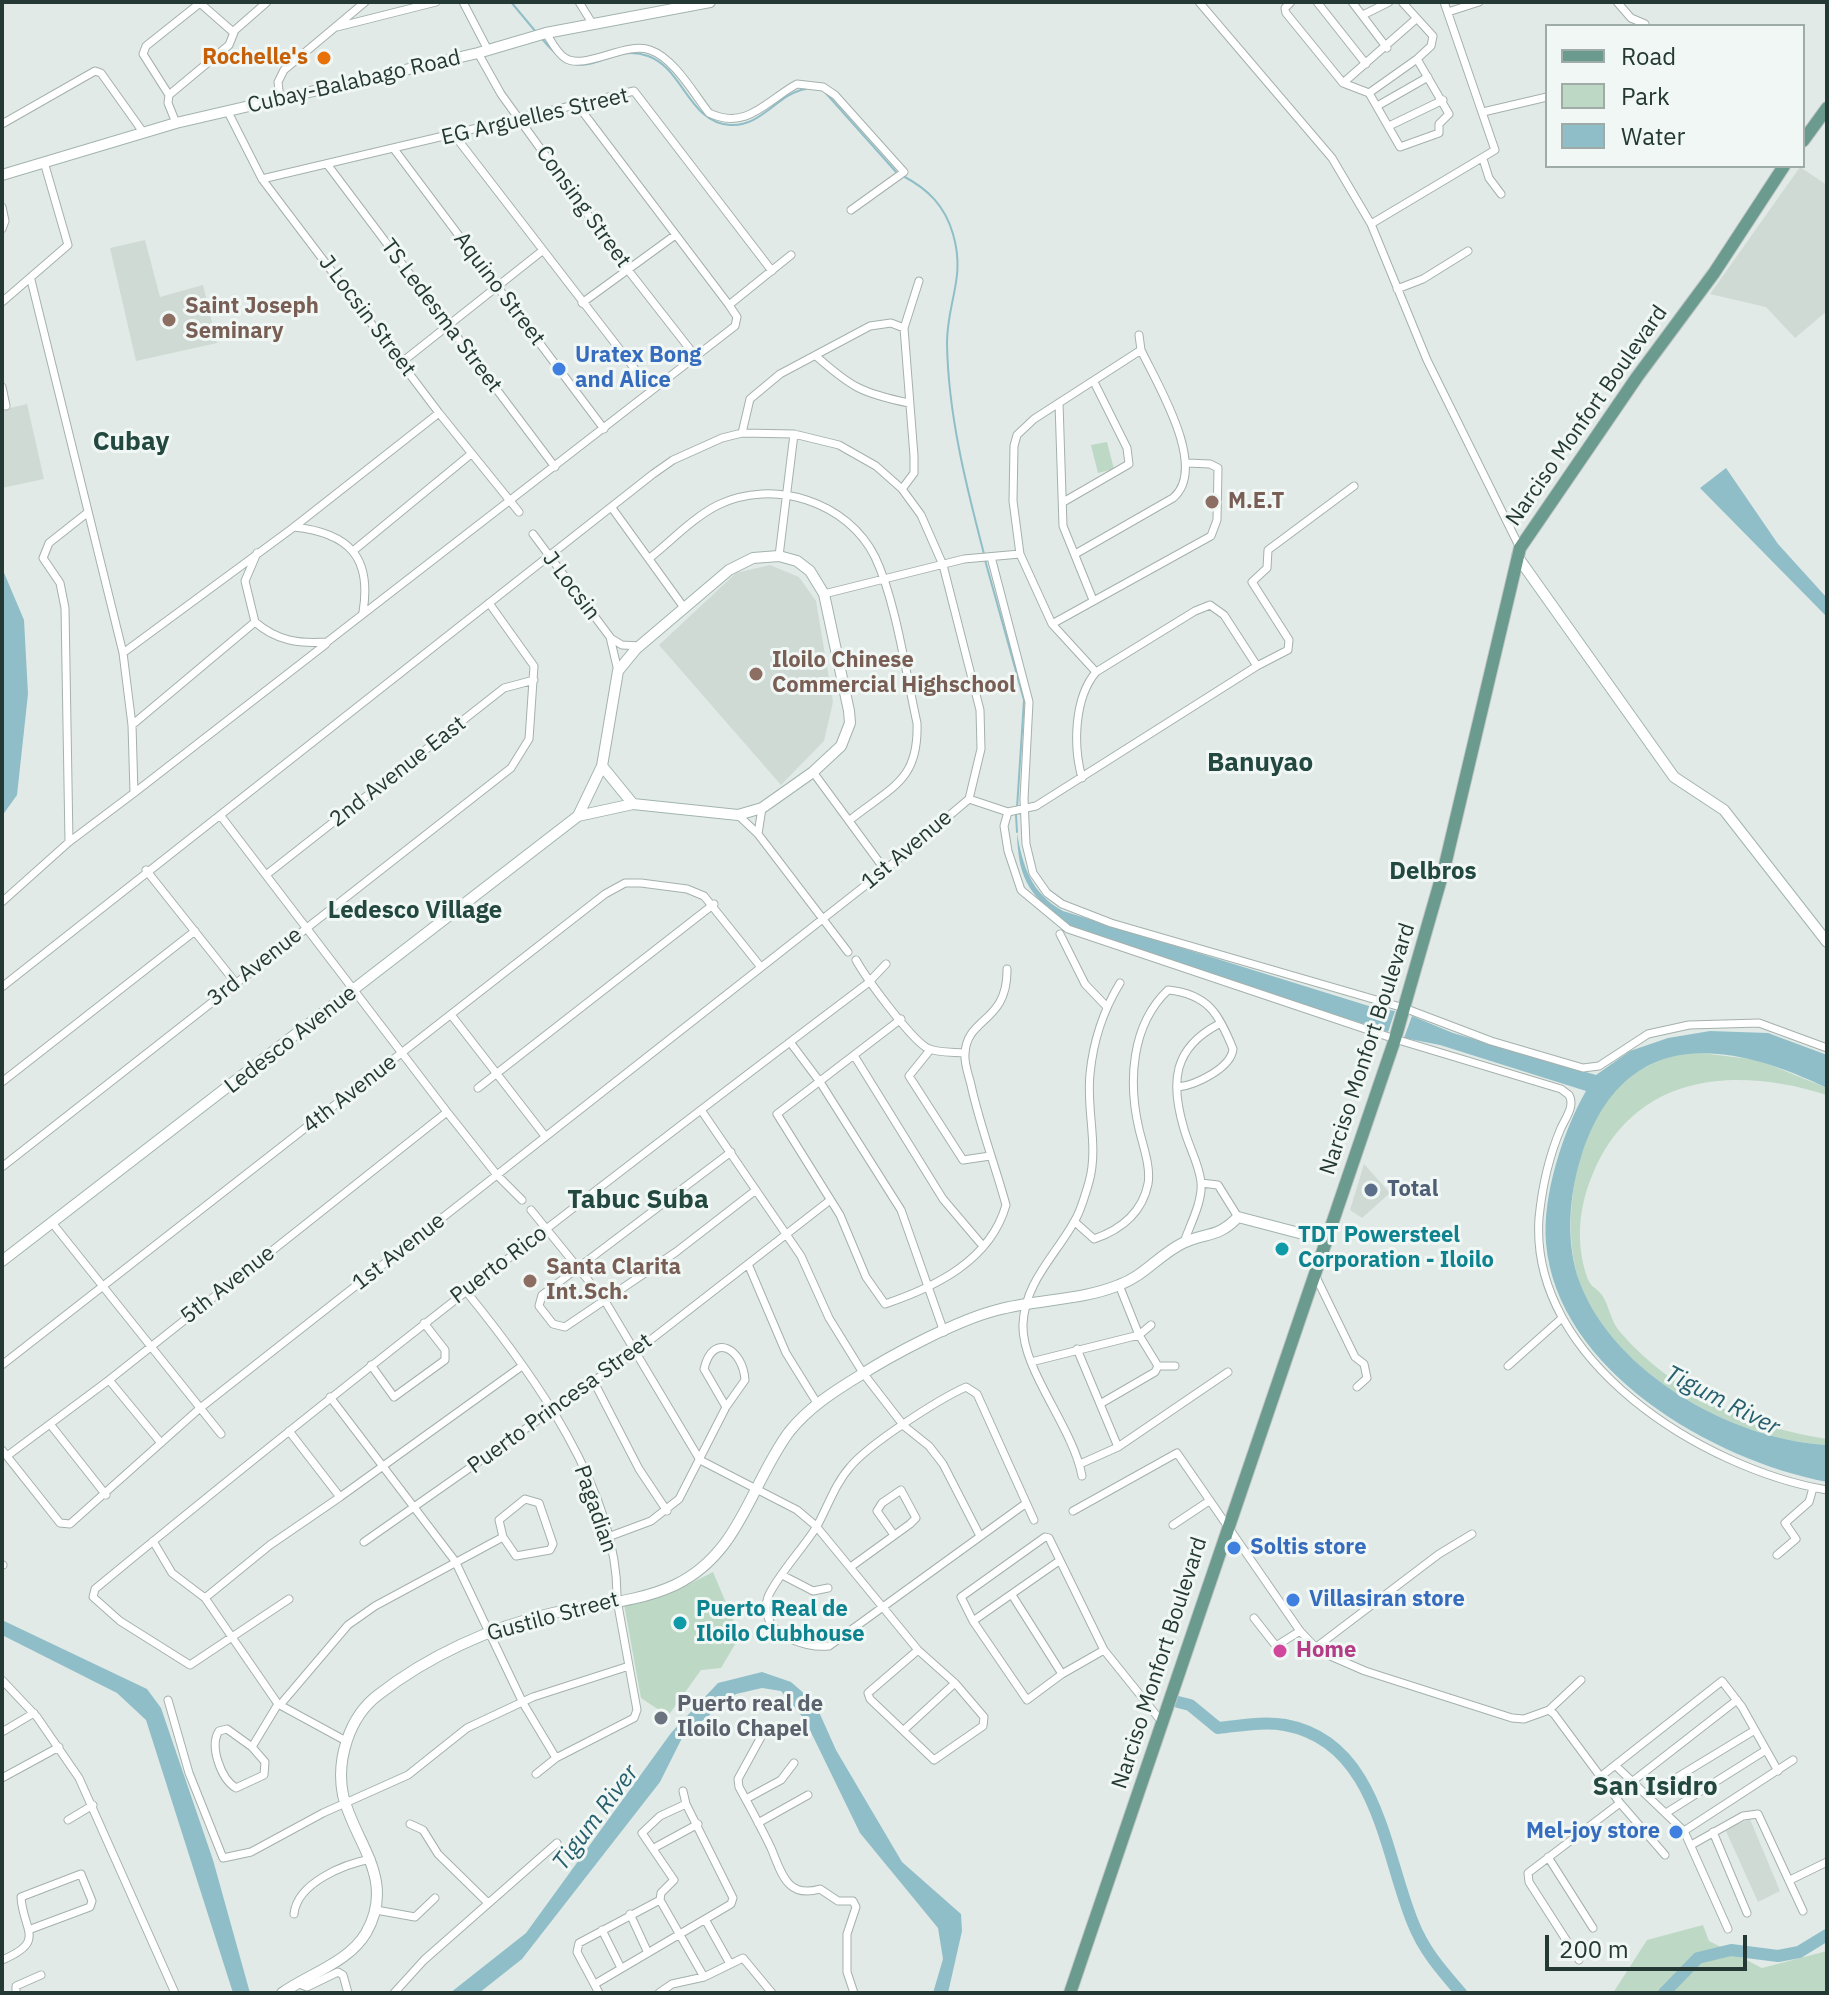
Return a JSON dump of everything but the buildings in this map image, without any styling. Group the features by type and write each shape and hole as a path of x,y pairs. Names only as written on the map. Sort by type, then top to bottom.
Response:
{"main road":[{"path":"1805,138 1827,108"},
{"name":"Narciso Monfort Boulevard","path":"1070,1993 1227,1524 1316,1277 1395,1039 1449,849 1518,552 1637,377 1714,273 1783,168"}],"street":[{"path":"169,95 229,45 233,32 267,2"},
{"path":"280,99 280,74 365,2"},
{"path":"336,28 436,2"},
{"name":"Consing Street","path":"463,2 483,52 520,120 628,270 696,357"},
{"path":"579,2 592,23"},
{"name":"Cubay-Balabago Road","path":"2,175 176,123 483,52 648,8 710,2"},
{"path":"1199,2 1332,158 1371,224 1427,360 1518,552 1674,777 1724,810 1827,942"},
{"path":"1291,2 1285,8 1286,13 1343,83 1369,93 1379,105 1400,147 1439,133 1439,124 1449,114 1417,59"},
{"path":"1317,2 1366,64"},
{"path":"1352,2 1387,48"},
{"path":"1363,15 1389,2"},
{"path":"1369,93 1417,59 1433,39 1402,2"},
{"path":"1371,224 1401,203 1483,159 1492,153 1496,144 1444,2"},
{"path":"1448,12 1479,2"},
{"path":"1617,2 1631,18 1645,24"},
{"path":"176,123 168,103 169,95 143,54 146,46 200,3 233,32"},
{"path":"1343,83 1387,48 1416,19"},
{"path":"539,36 563,57 573,61 633,48 652,50 664,58 709,113 720,118 751,116 797,84 823,87 835,95 904,172 851,210"},
{"path":"2,124 95,71 101,73 143,132"},
{"path":"1379,105 1428,77"},
{"name":"EG Arguelles Street","path":"262,179 637,93 772,271"},
{"path":"1483,112 1545,97"},
{"path":"1389,126 1443,100"},
{"path":"2,902 69,842 363,613 510,504 735,326 737,317 729,305 579,107"},
{"name":"J Locsin Street","path":"228,112 262,179 439,413 519,512"},
{"path":"455,136 651,390"},
{"name":"Aquino Street","path":"394,149 604,429"},
{"path":"1483,159 1489,178 1501,194"},
{"path":"2,302 68,245 44,162"},
{"name":"TS Ledesma Street","path":"327,164 555,467"},
{"path":"2,207 5,221 2,229"},
{"path":"582,303 674,236"},
{"path":"402,362 542,251"},
{"path":"1397,289 1423,279 1468,251"},
{"path":"729,305 791,255"},
{"path":"31,280 123,653 132,725 134,793"},
{"path":"902,489 914,473 904,328 919,281"},
{"path":"742,433 747,406 755,393 801,360 816,356 880,323 904,328"},
{"path":"1077,553 1173,498 1184,484 1187,463 1181,439 1141,350 1139,335"},
{"path":"1096,672 1052,624 1020,554 1013,501 1014,446 1024,427 1141,350"},
{"path":"816,356 846,384 909,403"},
{"path":"1065,501 1129,464 1127,448 1094,382"},
{"path":"2,387 6,406"},
{"path":"1059,403 1065,501 1063,526 1077,553 1093,600"},
{"path":"123,653 294,527 439,413"},
{"name":"1st Avenue","path":"2,987 146,870 673,460 711,442 742,433 794,434 839,445 856,454 902,489 921,515 943,565 980,710 981,749 969,799 885,870 199,1409 106,1495 65,1525 4,1453"},
{"path":"779,556 794,434"},
{"path":"353,551 471,454"},
{"path":"1052,624 1211,536 1217,520 1218,468 1210,464 1187,463"},
{"path":"969,799 1018,811 1036,806 1257,666 1288,650 1290,645 1252,586 1253,579 1267,568 1266,554 1354,486"},
{"path":"651,557 720,504 746,495 786,494 823,506 851,525 870,548 884,581 917,723 918,744 915,760 907,774 850,820"},
{"path":"612,508 651,557 685,609"},
{"path":"69,842 65,608 60,583 43,558 49,543 87,513"},
{"path":"294,527 334,536 353,551 365,577 363,613"},
{"name":"J Locsin","path":"533,534 610,637 622,645 640,646"},
{"path":"257,553 245,581 255,622 272,634 297,644 327,642"},
{"path":"824,594 978,557 1020,554"},
{"path":"779,556 797,561 810,571 824,594 850,723 841,746 813,772 762,808 738,815 633,804 578,816 602,766 618,671 640,646 729,570 753,558 779,556"},
{"path":"990,557 1029,702 1018,811 1033,873 1047,893 1062,904 1111,923 1404,1008 1491,1041 1583,1068 1599,1066 1648,1034 1689,1025 1759,1023 1827,1048"},
{"path":"489,603 531,660 534,680"},
{"path":"1082,778 1075,748 1085,691 1096,672 1195,611 1210,605 1218,608 1257,666"},
{"path":"132,725 255,622"},
{"name":"J Locsin","path":"610,637 618,671"},
{"name":"2nd Avenue East","path":"266,875 504,688 534,680"},
{"name":"3rd Avenue","path":"2,1167 511,768 529,739 534,680"},
{"path":"602,766 619,791 633,804"},
{"path":"813,772 885,870"},
{"path":"1036,806 1040,815"},
{"path":"758,834 762,808"},
{"path":"1018,811 1004,826 1008,851 1021,890 1068,929 1395,1039 1561,1089 1569,1095 1571,1106 1549,1162 1539,1219 1546,1272 1562,1318 1605,1373 1664,1423 1754,1470 1820,1489 1785,1523 1796,1539 1777,1555"},
{"path":"220,815 447,1112 497,1175 522,1200"},
{"path":"738,815 758,834 848,952"},
{"name":"Ledesco Avenue","path":"2,1261 578,816"},
{"path":"146,870 235,982"},
{"name":"4th Avenue","path":"2,1365 605,894 625,883 687,889 714,904"},
{"path":"478,1088 714,904 760,966"},
{"path":"2,1082 195,931"},
{"path":"1060,934 1085,984 1106,1006"},
{"path":"856,960 868,983 930,1050 964,1053"},
{"name":"Puerto Rico","path":"233,1635 196,1663 185,1664 161,1645 120,1621 93,1597 95,1589 465,1290 868,983 886,964"},
{"path":"901,1019 777,1114 851,1235 880,1301 885,1304 964,1267 1002,1218 1006,1205 964,1053 973,1033 1001,1005 1007,989 1007,969"},
{"path":"1082,1476 1080,1464 1031,1362 1023,1324 1026,1305 1041,1270 1075,1222 1094,1160 1090,1075 1106,1006 1120,983"},
{"path":"1075,1222 1094,1239 1128,1220 1143,1198 1148,1182 1137,1124 1133,1060 1149,1014 1164,993 1178,991 1203,998 1227,1033 1234,1054 1209,1074 1178,1087"},
{"path":"452,1016 545,1136"},
{"path":"1184,1242 1201,1183 1183,1129 1178,1087 1183,1052 1192,1041 1219,1024"},
{"path":"790,1042 820,1082 901,1210 944,1332"},
{"path":"930,1050 909,1076 963,1160 990,1156"},
{"path":"855,1057 943,1199 982,1245"},
{"path":"701,1110 806,1266 829,1318 863,1373 904,1426 929,1446 943,1464 980,1536"},
{"name":"5th Avenue","path":"4,1453 50,1424 109,1380 447,1112"},
{"path":"731,1152 539,1300 553,1324 565,1327 605,1301 756,1190"},
{"path":"1201,1183 1218,1185 1238,1217 1326,1240"},
{"name":"Puerto Princesa Street","path":"364,1542 635,1352 829,1201"},
{"path":"531,1210 605,1301 700,1460 797,1510 816,1526 918,1650 955,1683 984,1717 983,1726 934,1760 905,1729 870,1699 868,1693 918,1650"},
{"name":"Gustilo Street","path":"376,1910 371,1859 345,1802 341,1770 346,1741 357,1717 383,1691 490,1631 674,1585 709,1564 724,1548 787,1435 817,1403 863,1373 998,1309 1119,1285 1151,1268 1184,1242 1211,1237 1238,1217"},
{"path":"53,1224 101,1288 221,1434"},
{"path":"748,1264 786,1353 817,1403"},
{"path":"1316,1277 1355,1357 1367,1371 1365,1382 1357,1387"},
{"path":"1119,1285 1139,1335 1158,1366"},
{"name":"Pagadian","path":"465,1290 551,1410 583,1469 608,1537 637,1710 634,1718 556,1758"},
{"path":"1508,1366 1562,1318"},
{"path":"371,1365 394,1397 445,1360 445,1350 424,1323"},
{"path":"1031,1362 1139,1335 1151,1325"},
{"path":"608,1537 638,1527 667,1511 679,1499 726,1407 742,1386 745,1375 738,1355 733,1350 720,1348 712,1352 704,1369 726,1407"},
{"path":"1077,1349 1118,1447"},
{"path":"205,1598 270,1545 522,1366"},
{"path":"1158,1366 1175,1366"},
{"path":"1100,1404 1155,1372 1158,1366"},
{"path":"1080,1464 1118,1447 1228,1372"},
{"path":"109,1380 161,1443"},
{"path":"593,1380 639,1469 667,1511"},
{"path":"1025,1504 829,1646 816,1648 781,1634 769,1617 768,1598 816,1526 850,1465 966,1387 977,1394 1034,1520"},
{"path":"330,1397 455,1561 523,1703 556,1758 536,1774"},
{"path":"50,1424 106,1495"},
{"path":"289,1431 340,1497"},
{"path":"1073,1511 1173,1452 1179,1455 1300,1631 1328,1658 1519,1719 1549,1710 1581,1680"},
{"path":"852,1566 894,1535 916,1518 901,1490 882,1503 877,1511 894,1535"},
{"path":"525,1499 532,1499 539,1503 553,1544 550,1550 521,1558 516,1556 503,1537 499,1520 525,1499"},
{"path":"1173,1525 1209,1501"},
{"path":"1315,1648 1380,1597 1472,1534"},
{"path":"252,1747 279,1705 348,1625 455,1561 503,1537"},
{"path":"1104,1650 1062,1674 1027,1700 973,1621 961,1597 1045,1537 1049,1538 1104,1650 1161,1721"},
{"path":"153,1541 172,1573 205,1598 279,1705 346,1741"},
{"path":"973,1621 1059,1561"},
{"path":"784,1576 813,1591 828,1588"},
{"path":"1012,1595 1062,1674"},
{"path":"233,1635 289,1599"},
{"path":"1254,1618 1276,1646 1300,1631"},
{"path":"168,1700 189,1773 223,1858 251,1852 345,1802 408,1775 455,1736 523,1703 629,1666"},
{"path":"2,1680 34,1713 59,1747 93,1805 175,1993"},
{"path":"1600,1777 1617,1767 1722,1681 1737,1700 1778,1771"},
{"path":"905,1729 955,1683"},
{"path":"1633,1781 1737,1700"},
{"path":"1549,1710 1620,1803 1665,1855"},
{"path":"2,1732 34,1713"},
{"path":"227,1729 252,1747 265,1762 264,1775 236,1788 227,1781 215,1748 215,1737 219,1731 227,1729"},
{"path":"1648,1795 1755,1730"},
{"path":"761,1737 738,1779 773,1852 776,1869 792,1886 803,1892 820,1889 838,1901 853,1901 856,1907 847,1934 847,1972 854,1993"},
{"path":"2,1778 59,1747"},
{"path":"1666,1813 1766,1750"},
{"path":"1684,1831 1793,1760"},
{"path":"746,1799 781,1780 794,1763"},
{"path":"1617,1767 1684,1831 1693,1844 1728,1929"},
{"path":"595,1984 727,1909 733,1898 686,1804 683,1791"},
{"path":"758,1823 808,1795"},
{"path":"1579,1960 1529,1882 1528,1873 1620,1803"},
{"path":"686,1804 660,1816 643,1831 674,1880 661,1893 660,1900 704,1977"},
{"path":"68,1820 93,1805"},
{"path":"1693,1844 1743,1816 1758,1814 1803,1911"},
{"path":"410,1824 423,1830 438,1854 487,1902"},
{"path":"654,1848 698,1824"},
{"path":"1713,1832 1747,1913"},
{"path":"394,1993 424,1960 487,1902 516,1882 557,1843"},
{"path":"1548,1857 1593,1928"},
{"path":"294,1914 301,1895 325,1877 356,1862 371,1859"},
{"path":"1790,1880 1827,1862"},
{"path":"2,1960 22,1952 31,1929 21,1897 81,1874 92,1901 90,1907 31,1929"},
{"path":"282,1993 347,1955 366,1934 376,1910 415,1917 435,1898"},
{"path":"599,1993 577,1947 630,1914 660,1900"},
{"path":"630,1914 648,1953"},
{"path":"706,1921 729,1962"},
{"path":"602,1930 621,1968"},
{"path":"659,1993 672,1984 704,1977 729,1962 746,1959 772,1993"},
{"path":"297,1983 307,1987 338,1972 343,1975 348,1993"},
{"path":"16,1993 16,1986 41,1975"}],"shaded area":[{"path":"1799,168 1827,185 1827,311 1795,338 1766,307 1710,294"},
{"name":"Saint Joseph Seminary","path":"145,240 160,297 203,285 217,343 136,361 110,248"},
{"path":"27,404 44,479 2,488 2,410"},
{"name":"Iloilo Chinese Commercial Highschool","path":"770,565 799,577 816,601 833,702 824,741 781,785 659,645 736,573"},
{"path":"1364,1164 1390,1193 1362,1218 1350,1210"},
{"path":"1750,1819 1780,1891 1758,1902 1725,1829"}],"green space":[{"path":"1107,442 1114,469 1098,473 1091,445"},
{"path":"1693,1052 1758,1060 1827,1088 1827,1095 1758,1081 1724,1080 1692,1085 1662,1096 1636,1114 1613,1138 1594,1171 1585,1197 1580,1237 1587,1277 1602,1295 1621,1333 1664,1373 1688,1390 1769,1426 1827,1439 1827,1445 1754,1430 1717,1416 1681,1396 1649,1373 1620,1346 1597,1316 1580,1283 1571,1237 1571,1210 1580,1157 1589,1132 1613,1092 1630,1077 1660,1060"},
{"path":"713,1572 740,1636 721,1668 701,1670 668,1716 641,1698 624,1604 678,1590"},
{"path":"1703,1925 1709,1941 1762,1968 1827,1951 1827,1993 1613,1993 1647,1940"}],"water":[{"path":"1726,468 1778,544 1827,598 1827,617 1700,488"},
{"path":"2,568 24,620 28,694 17,795 2,816"},
{"path":"1017,833 1030,878 1043,896 1063,911 1372,1007 1395,1011 1388,1032 1069,927 1045,906 1024,877"},
{"path":"1412,1016 1453,1033 1596,1075 1630,1051 1668,1038 1710,1031 1768,1033 1827,1055 1827,1088 1751,1059 1715,1054 1681,1055 1650,1065 1622,1084 1599,1115 1581,1157 1570,1220 1572,1252 1580,1283 1597,1316 1620,1346 1649,1373 1717,1416 1791,1440 1827,1445 1827,1482 1783,1471 1691,1430 1648,1402 1610,1369 1579,1331 1557,1289 1546,1243 1547,1205 1556,1164 1569,1125 1586,1091 1440,1045 1404,1038"},
{"path":"2,1620 147,1689 161,1708 213,1860 250,1993 233,1993 146,1720 117,1693 2,1635"},
{"path":"762,1672 791,1682 815,1703 836,1750 902,1862 961,1914 962,1931 948,1993 933,1993 943,1959 938,1928 860,1833 805,1720 781,1691 762,1688 736,1694 683,1736 660,1782 522,1959 479,1993 450,1993 526,1933 671,1733 718,1683"}],"waterway":[{"path":"511,2 536,32"},
{"path":"543,40 559,56 584,65 619,54 648,56 670,72 705,115 716,122 730,125 751,121 787,97 806,89"},
{"path":"824,91 897,173"},
{"path":"903,176 928,193 940,207 953,234 958,264 948,328 948,370 959,449 984,554"},
{"path":"985,560 1024,700 1017,808"},
{"path":"1016,815 1017,832"},
{"path":"1178,1702 1190,1705 1218,1728 1285,1725 1316,1736 1340,1753 1359,1777 1373,1804 1422,1943 1461,1993"},
{"path":"1664,1993 1698,1958 1731,1950 1778,1956 1799,1952 1827,1935"}],"place":[{"name":"Rochelle's","path":"324,58"},
{"name":"Saint Joseph Seminary","path":"169,320"},
{"name":"Uratex Bong and Alice","path":"559,369"},
{"name":"M.E.T","path":"1212,502"},
{"name":"Iloilo Chinese Commercial Highschool","path":"756,674"},
{"name":"Total","path":"1371,1190"},
{"name":"TDT Powersteel Corporation - Iloilo","path":"1282,1249"},
{"name":"Santa Clarita Int.Sch.","path":"530,1281"},
{"name":"Soltis store","path":"1234,1548"},
{"name":"Villasiran store","path":"1293,1600"},
{"name":"Puerto Real de Iloilo Clubhouse","path":"680,1623"},
{"name":"Home","path":"1280,1651"},
{"name":"Puerto real de Iloilo Chapel","path":"661,1718"},
{"name":"Mel-joy store","path":"1676,1832"}],"district":[{"name":"Cubay","path":"131,442"},
{"name":"Banuyao","path":"1260,763"},
{"name":"Delbros","path":"1433,872"},
{"name":"Ledesco Village","path":"415,911"},
{"name":"Tabuc Suba","path":"638,1200"},
{"name":"San Isidro","path":"1655,1787"}],"water label":[{"name":"Tigum River","path":"1722,1401"},
{"name":"Tigum River","path":"596,1818"}]}
